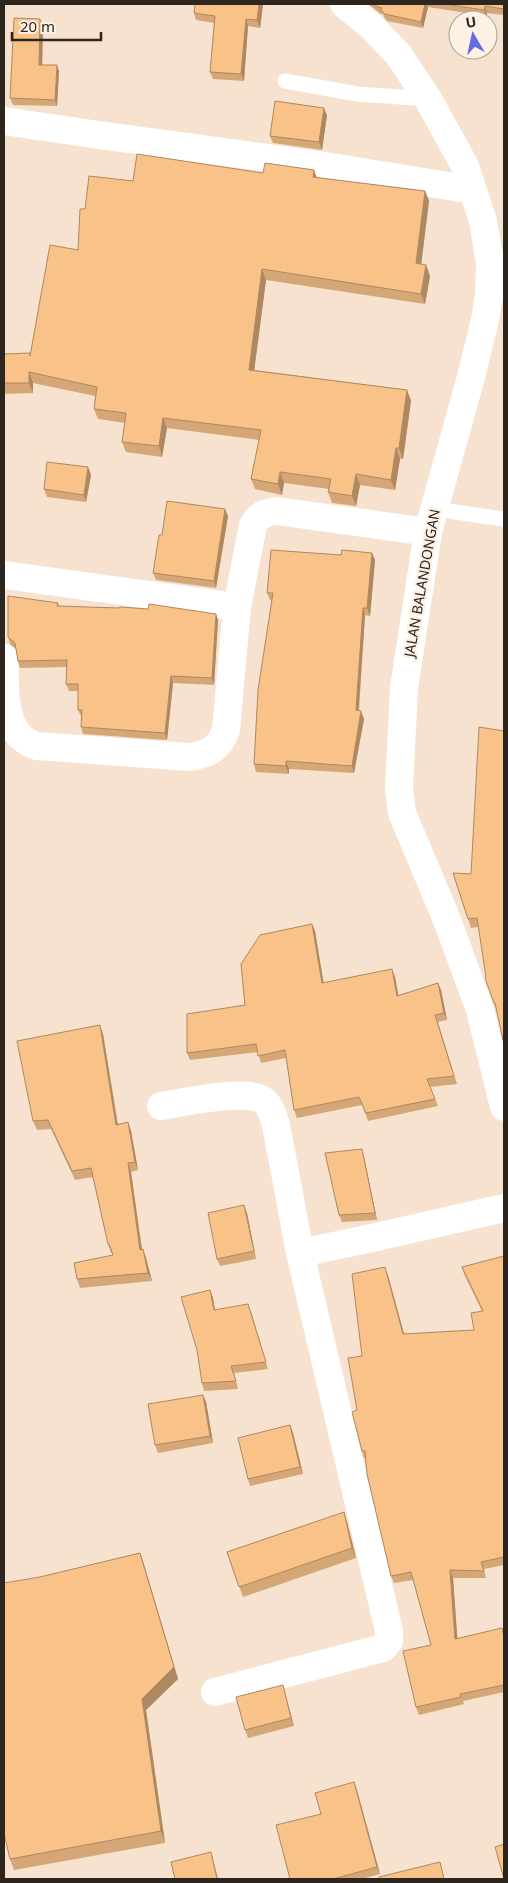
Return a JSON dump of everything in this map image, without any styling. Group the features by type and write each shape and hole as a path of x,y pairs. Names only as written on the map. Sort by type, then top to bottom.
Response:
{"street":[{"name":"JALAN BALANDONGAN","path":"344,4 370,25 398,54 428,99 465,166 483,220 488,254 489,296 471,377 431,521 404,688 399,788 402,813 450,929 480,1010 504,1107"},
{"path":"4,121 319,165 473,190"},
{"path":"4,658 11,725 27,743 37,746 189,757 201,755 212,750 222,741 226,730 237,608 253,525 257,517 265,512 276,511 431,521"},
{"path":"4,575 237,608"},
{"path":"161,1106 229,1096 245,1096 261,1099 270,1108 276,1125 300,1253 389,1631 389,1641 383,1648 215,1692"},
{"path":"300,1253 504,1208"}],"lane":[{"path":"285,81 358,94 428,99"},
{"path":"431,521 504,519"}],"building":[{"path":"195,4 259,4 257,20 246,19 241,74 210,72 215,16 194,13"},
{"path":"374,4 425,4 421,22 385,14 381,10 382,8"},
{"path":"445,4 504,4 504,9 485,6 484,10"},
{"path":"14,18 40,19 39,65 57,65 55,100 10,98"},
{"path":"275,101 324,108 319,142 270,136"},
{"path":"137,154 263,173 265,163 314,170 313,177 425,191 416,263 426,265 421,294 262,269 249,370 407,390 399,448 396,448 391,480 356,474 352,496 328,492 331,479 280,472 278,484 251,479 261,430 163,418 159,446 122,442 126,413 94,409 97,387 29,372 29,383 4,383 4,354 30,353 30,356 50,245 78,250 80,209 85,209 89,176 133,181"},
{"path":"47,462 88,467 84,495 44,489"},
{"path":"167,501 225,509 214,581 153,573 159,535 162,535"},
{"path":"271,550 341,555 342,550 372,553 367,608 363,608 356,710 361,711 352,766 286,761 286,766 254,764 258,690 273,593 267,593"},
{"path":"8,596 58,603 57,606 148,609 149,604 216,614 212,678 171,676 165,733 81,727 82,710 78,710 78,684 66,684 67,660 18,661 15,643 8,637"},
{"path":"479,727 504,731 504,1040 495,1003 485,978 477,918 468,919 453,873 471,874"},
{"path":"312,924 322,983 392,969 397,996 438,983 444,1013 435,1015 454,1076 427,1079 435,1099 366,1113 359,1097 294,1110 285,1050 258,1056 256,1044 187,1053 187,1014 245,1005 241,964 260,935"},
{"path":"100,1025 116,1125 128,1122 135,1162 128,1163 140,1250 143,1249 148,1273 77,1279 74,1263 113,1255 108,1244 91,1168 72,1171 48,1120 33,1121 17,1041"},
{"path":"362,1149 375,1213 339,1215 325,1153"},
{"path":"244,1205 254,1251 217,1259 208,1213"},
{"path":"504,1256 504,1557 481,1562 484,1571 450,1570 455,1639 502,1628 504,1638 504,1685 460,1694 461,1697 416,1707 403,1651 431,1645 411,1572 391,1576 367,1474 365,1451 362,1451 352,1412 357,1410 348,1358 362,1356 352,1274 385,1267 403,1334 474,1330 471,1313 483,1311 462,1267"},
{"path":"210,1290 214,1310 248,1304 266,1362 231,1366 236,1381 202,1383 197,1350 181,1297"},
{"path":"203,1395 210,1436 155,1445 148,1404"},
{"path":"290,1425 300,1467 248,1479 238,1438"},
{"path":"344,1512 352,1548 239,1587 227,1552"},
{"path":"140,1553 174,1667 142,1699 161,1831 10,1859 4,1834 4,1583 40,1577"},
{"path":"283,1685 291,1718 245,1730 236,1697"},
{"path":"354,1782 377,1867 333,1879 290,1879 276,1825 321,1814 315,1793"},
{"path":"504,1844 504,1879 495,1847"},
{"path":"211,1852 217,1879 175,1879 171,1862"},
{"path":"440,1862 444,1879 379,1879 379,1877"}]}
